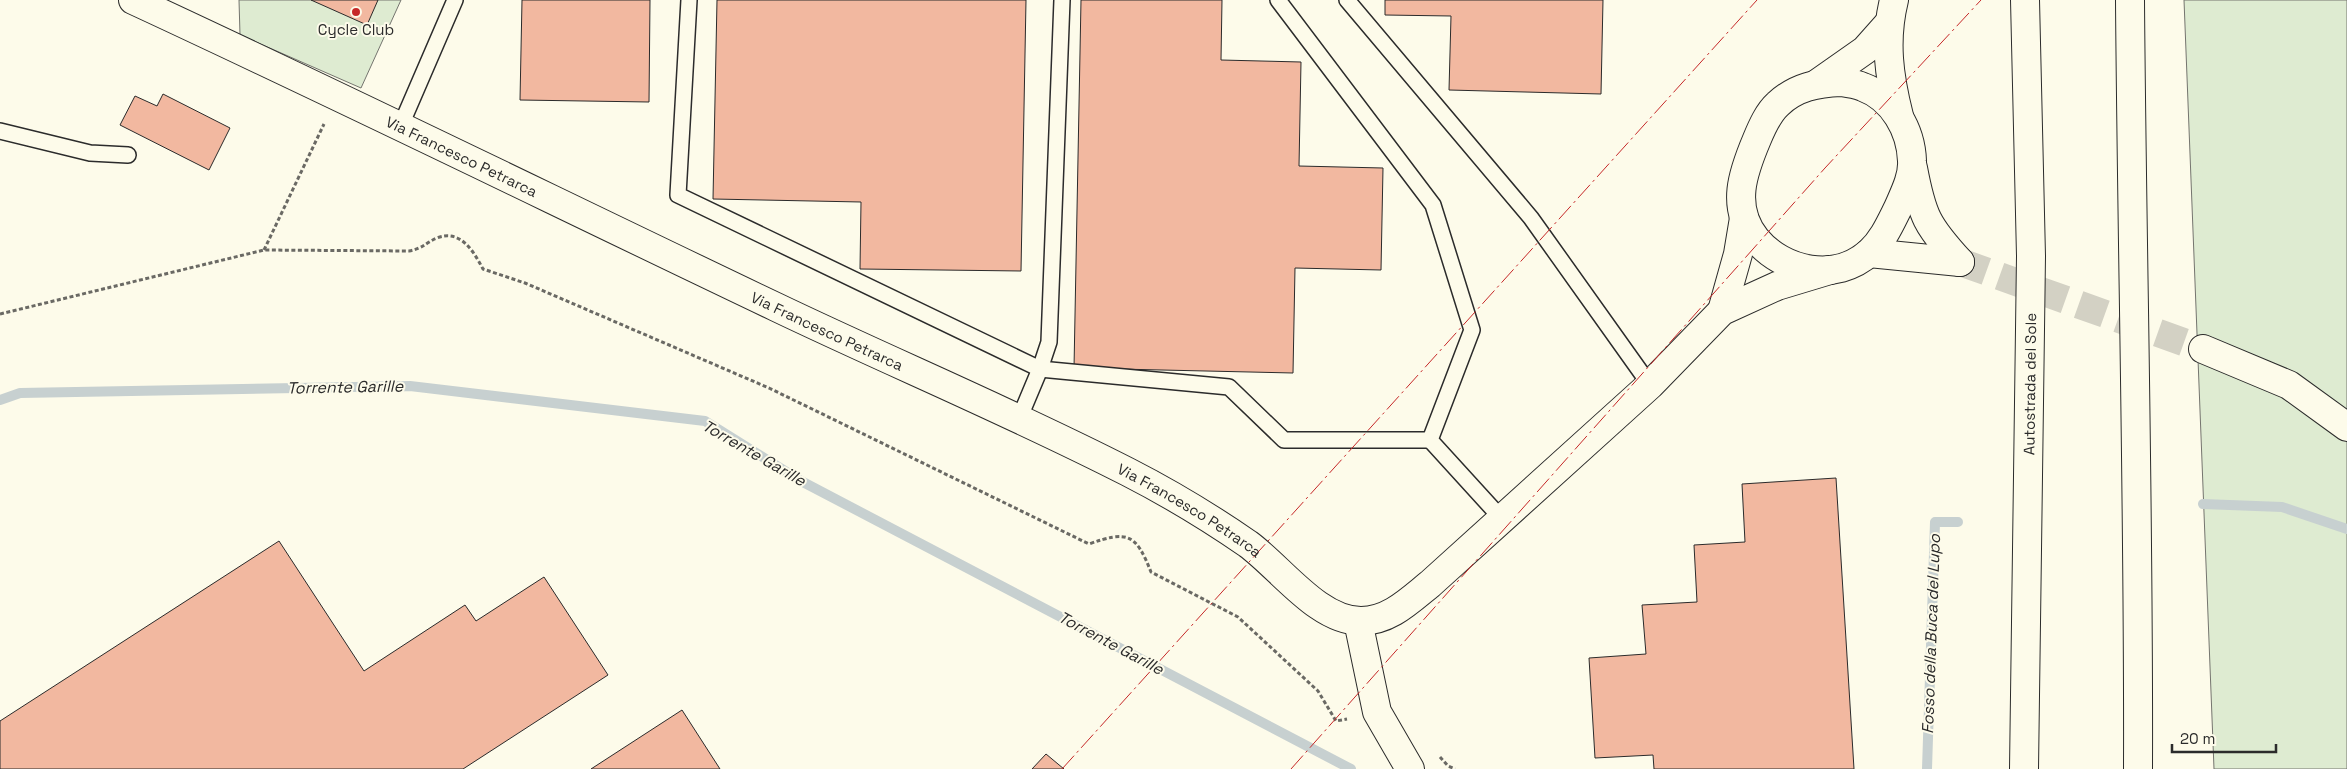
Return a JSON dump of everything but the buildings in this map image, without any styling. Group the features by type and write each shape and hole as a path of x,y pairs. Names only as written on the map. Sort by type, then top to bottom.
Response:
{"main road":[{"name":"Via Francesco Petrarca","path":"134,0 401,125 779,309 1019,419 1182,500 1252,547 1316,604 1336,616 1358,621"},
{"name":"Autostrada del Sole","path":"2024,769 2031,266 2025,0"},
{"path":"2130,0 2138,769"},
{"path":"1830,270 1808,270 1787,265 1769,253 1759,243 1744,218 1740,197 1743,172 1764,124 1777,104 1796,91 1818,83 1865,50 1892,12"},
{"path":"1869,253 1960,262 1927,222 1920,204 1909,137 1899,116 1890,79 1892,12"},
{"path":"1818,83 1841,82 1863,87 1883,99 1899,116"},
{"path":"1410,769 1377,712 1358,621 1379,619 1401,607 1502,519 1650,385 1722,311 1777,286 1851,264 1869,253 1883,237 1893,218 1907,188 1912,163"},
{"path":"1722,311 1738,254 1744,218"},
{"path":"2203,349 2289,385 2347,427"}],"lane":[{"path":"401,125 454,0"},
{"path":"689,0 678,195 1040,369 1230,387 1284,440 1430,440 1502,519"},
{"path":"1019,419 1049,342 1062,0"},
{"path":"1278,0 1433,205 1472,330 1430,440"},
{"path":"1347,0 1531,218 1650,385"},
{"path":"0,131 90,153 128,155"}],"path":[{"path":"264,250 337,95"},
{"path":"0,314 264,250 409,251 423,248 436,239 450,235 456,237 473,251 482,269 525,283 769,388 1089,544 1112,536 1130,538 1142,549 1151,572 1238,616 1318,691 1336,721 1377,712"},
{"path":"1438,754 1448,766 1454,769"}],"green space":[{"path":"239,0 401,0 361,88 240,35"},
{"path":"2184,0 2347,0 2347,769 2214,769"}],"waterway":[{"name":"Torrente Garille","path":"0,400 20,393 410,386 705,421 801,481 1351,769"},
{"name":"Fosso della Buca del Lupo","path":"2203,504 2282,507 2347,529"},
{"name":"Fosso della Buca del Lupo","path":"1927,769 1935,522 1958,522"}],"tunnel":[{"path":"1960,262 2203,349"}],"power":[{"path":"1062,769 1757,0"},
{"path":"1291,769 1825,168 1981,0"}],"place":[{"name":"Cycle Club","path":"356,12"}]}
